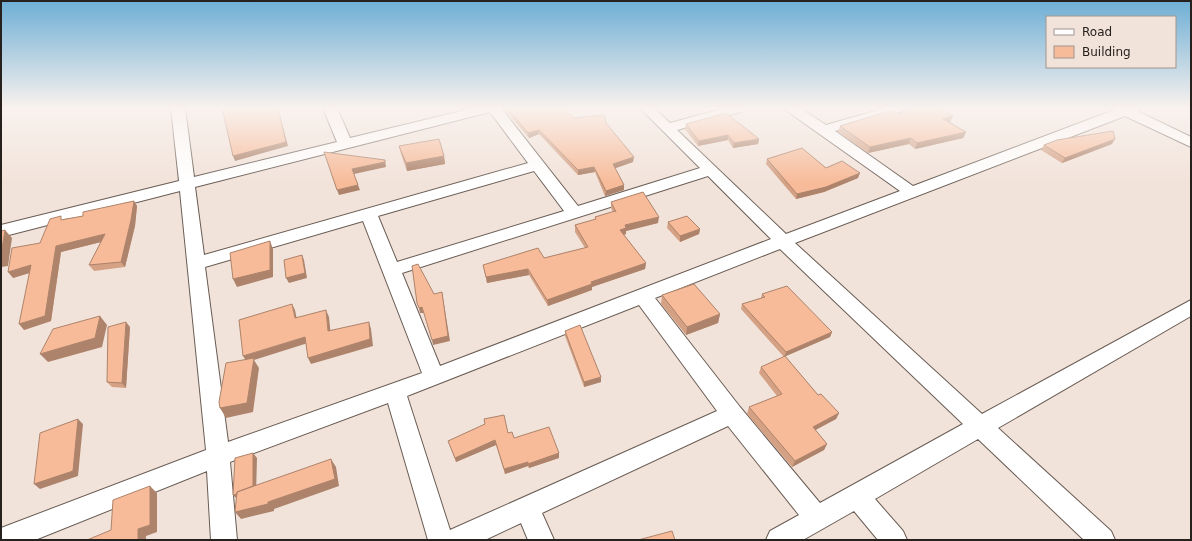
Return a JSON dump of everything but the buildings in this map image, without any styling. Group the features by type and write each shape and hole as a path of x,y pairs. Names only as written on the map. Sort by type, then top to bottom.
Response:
{"street":[{"path":"181,133 218,456 224,540"},
{"path":"340,133 344,143"},
{"path":"1,231 384,133"},
{"path":"513,133 574,213"},
{"path":"673,133 783,241 1102,540"},
{"path":"830,133 912,192"},
{"path":"3,540 218,456 395,392 1063,133"},
{"path":"1172,133 1191,143"},
{"path":"197,264 538,165"},
{"path":"392,270 711,170"},
{"path":"369,214 434,377"},
{"path":"643,296 732,414 817,519"},
{"path":"779,540 1191,307"},
{"path":"395,392 441,540"},
{"path":"458,540 732,414"},
{"path":"857,496 894,540"},
{"path":"527,509 542,540"}]}
